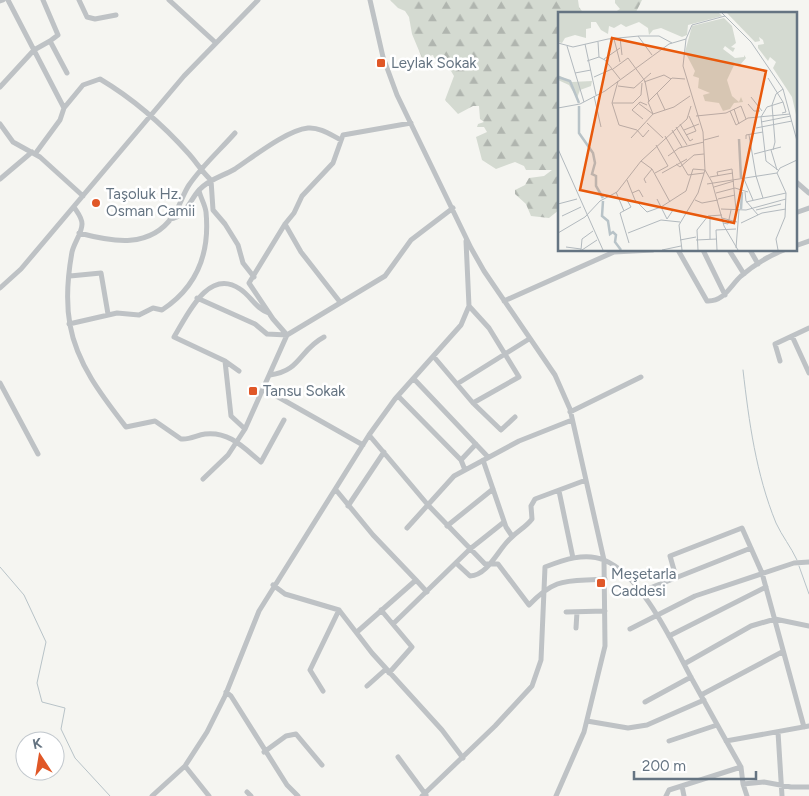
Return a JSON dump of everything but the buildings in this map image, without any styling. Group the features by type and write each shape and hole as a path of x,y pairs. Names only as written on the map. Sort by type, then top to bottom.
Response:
{"street":[{"path":"8,0 64,108"},
{"path":"0,87 34,50 58,35 43,0"},
{"path":"79,0 87,17 95,19 116,16"},
{"path":"169,0 216,43"},
{"path":"0,288 22,269 150,116 258,0"},
{"path":"370,0 385,65 411,123 484,271 555,375 572,420 604,560 605,646 587,721 556,796"},
{"path":"50,40 67,73"},
{"path":"0,179 34,153 60,120 64,108 83,85 100,79 150,116 189,154 201,171 211,180 213,210 225,224 238,245 243,263 254,277"},
{"path":"287,335 270,314 250,283 285,224 294,213 302,196 333,163 343,135 411,123"},
{"path":"0,124 13,142 34,153 83,196"},
{"path":"170,219 176,219 182,214 199,190 211,180 234,169 255,154 301,130 318,129 341,140"},
{"path":"79,233 122,242 137,240 164,228 189,185 235,133"},
{"path":"796,182 809,193"},
{"path":"69,324 108,314 139,315 156,307 162,310 176,302 202,264 206,244 206,212 199,190"},
{"path":"74,207 81,217 82,224 72,251 69,324 79,355 97,390 126,426 155,420 181,439 215,434 237,441 261,462 284,420"},
{"path":"197,298 255,324 267,334 287,335 385,276 411,240 452,208"},
{"path":"796,213 809,208"},
{"path":"285,224 304,257 340,302"},
{"path":"152,796 185,766 207,732 226,692 259,611 273,585 336,490 369,435 398,396 461,324 469,306 466,237"},
{"path":"796,246 809,241"},
{"path":"504,301 596,258 614,252 634,251"},
{"path":"679,251 708,301 725,295 744,274 768,256 781,251"},
{"path":"703,251 725,295"},
{"path":"730,251 744,274"},
{"path":"751,251 758,264"},
{"path":"70,276 101,273 108,314"},
{"path":"239,371 225,361 174,337 197,298 206,290 220,284 229,284 240,288 263,312 270,314"},
{"path":"469,306 489,328 519,377 474,404"},
{"path":"780,360 775,344 809,328"},
{"path":"203,479 228,455 245,429 287,335"},
{"path":"792,336 809,373"},
{"path":"270,375 290,370 313,343 324,337"},
{"path":"457,384 529,338"},
{"path":"434,357 474,404 501,430 515,417"},
{"path":"225,361 231,416 245,429"},
{"path":"570,412 641,377"},
{"path":"414,379 488,457"},
{"path":"0,383 38,454"},
{"path":"264,389 363,445"},
{"path":"398,396 461,460 465,470"},
{"path":"407,528 454,476 519,441 572,420"},
{"path":"369,435 447,526 484,564 498,564 529,605 545,589 556,583 604,579"},
{"path":"461,460 476,444"},
{"path":"348,506 384,452"},
{"path":"483,460 504,522 512,536"},
{"path":"456,563 472,576 490,564 500,548 512,536 524,529 532,519 532,506 535,500 586,480"},
{"path":"447,526 493,489"},
{"path":"336,490 348,506 427,592"},
{"path":"559,491 573,558"},
{"path":"393,624 470,550 504,522"},
{"path":"676,577 670,556 742,528 762,573 782,652 806,727 726,741"},
{"path":"640,592 751,548"},
{"path":"398,757 425,795 532,686 541,660 545,567 573,558 587,557 604,560 627,576 657,615 741,767 747,796"},
{"path":"630,629 695,596 762,573 809,562"},
{"path":"357,632 416,580"},
{"path":"273,585 285,594 338,610 388,671 442,730 462,758"},
{"path":"669,636 766,587"},
{"path":"323,690 310,670 338,610"},
{"path":"367,686 388,671 412,647 381,610"},
{"path":"566,612 605,611"},
{"path":"576,628 577,612"},
{"path":"684,664 751,626 774,619 809,626"},
{"path":"587,721 628,728 647,725 702,697 782,652"},
{"path":"645,702 691,677"},
{"path":"226,692 231,696 264,752 287,785 298,796"},
{"path":"669,742 718,725"},
{"path":"778,732 782,796"},
{"path":"264,752 286,736 296,734 322,765"},
{"path":"185,766 209,796"},
{"path":"666,796 669,790 741,767"},
{"path":"743,784 764,782 809,787"},
{"path":"682,786 684,796"}],"green space":[{"path":"390,0 578,0 579,7 583,12 558,12 558,211 549,218 531,216 526,204 515,194 515,190 525,185 529,178 544,176 552,170 526,170 524,166 515,162 496,169 482,160 476,137 487,132 484,127 477,127 478,124 484,122 480,119 479,106 473,106 458,114 445,100 454,76 451,71 435,60 433,55 422,58 412,34 409,17 405,11 398,8"},
{"path":"615,0 642,0 636,12 615,12 620,9"}],"waterway":[{"path":"743,370 751,428 763,486 776,523 797,560"},
{"path":"799,566 809,594"},
{"path":"0,567 24,595 46,642 37,683 42,702 65,708 61,729 75,758 110,796"}],"place":[{"name":"Leylak Sokak","path":"381,63"},
{"name":"Taşoluk Hz. Osman Camii","path":"96,203"},
{"name":"Tansu Sokak","path":"253,391"},
{"name":"Meşetarla Caddesi","path":"601,583"}]}
